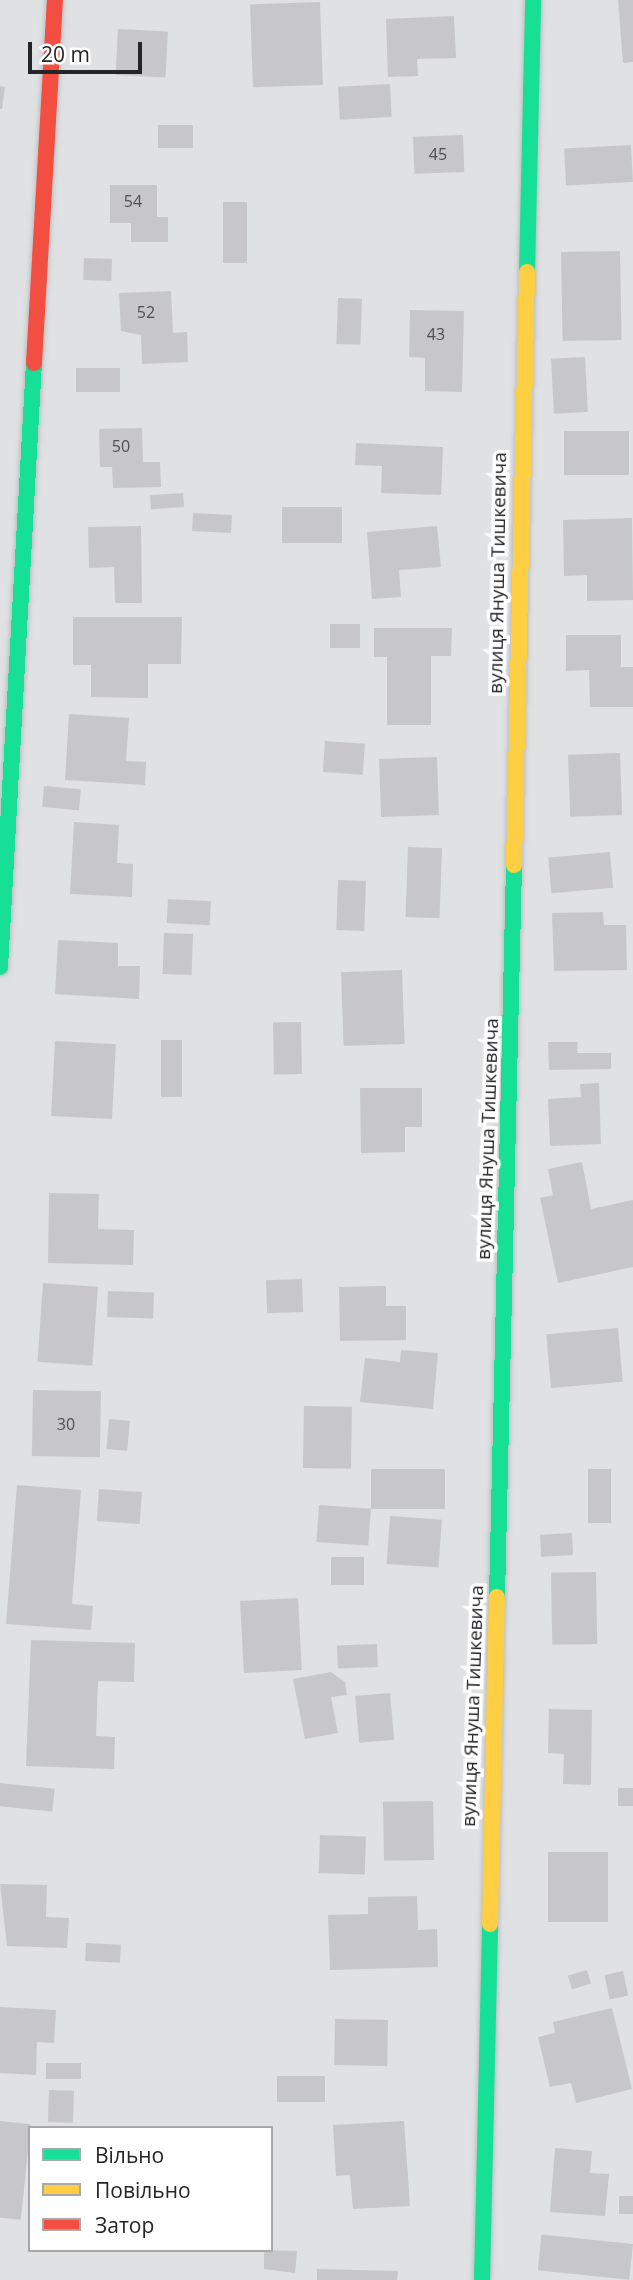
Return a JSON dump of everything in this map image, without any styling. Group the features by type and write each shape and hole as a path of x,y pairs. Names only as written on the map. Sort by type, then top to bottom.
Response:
{"street":[{"path":"0,967 55,0"},
{"name":"вулиця Януша Тишкевича","path":"482,2280 533,0"}],"building":[{"path":"618,0 633,0 633,62 623,63"},
{"path":"320,2 323,85 253,87 250,4"},
{"path":"454,16 456,58 417,59 418,76 388,77 386,19"},
{"path":"118,29 168,32 166,78 116,75"},
{"path":"390,84 392,117 340,120 338,87"},
{"path":"0,86 5,87 2,109 0,109"},
{"path":"158,125 193,125 193,148 158,148"},
{"path":"463,135 464,172 414,174 413,137"},
{"path":"631,145 633,182 566,185 564,149"},
{"path":"110,185 157,185 157,217 168,217 168,242 131,242 131,223 110,223"},
{"path":"223,202 247,202 247,263 223,263"},
{"path":"620,251 622,340 563,341 561,252"},
{"path":"84,258 112,259 111,281 83,280"},
{"path":"171,291 173,333 187,332 188,362 142,364 141,335 121,331 119,293"},
{"path":"338,298 362,299 360,345 336,344"},
{"path":"410,310 464,311 462,392 425,391 425,358 409,357"},
{"path":"585,357 588,412 554,414 551,359"},
{"path":"76,368 120,368 120,392 76,392"},
{"path":"142,428 143,462 160,462 161,487 113,488 112,467 100,467 99,429"},
{"path":"564,431 629,431 629,475 564,475"},
{"path":"356,443 443,447 441,495 381,493 382,466 355,465"},
{"path":"183,493 184,507 151,509 150,495"},
{"path":"282,507 342,507 342,543 282,543"},
{"path":"193,513 232,515 231,533 192,531"},
{"path":"632,518 633,600 587,601 587,575 564,576 563,520"},
{"path":"141,526 142,603 115,603 114,567 89,568 88,527"},
{"path":"437,526 441,567 399,570 401,597 372,599 367,532"},
{"path":"73,617 182,617 181,664 148,664 148,698 91,697 91,665 73,665"},
{"path":"330,624 360,624 360,648 330,648"},
{"path":"374,628 452,628 451,656 431,656 431,725 387,725 387,657 374,657"},
{"path":"566,635 621,635 621,667 633,667 633,707 590,707 589,670 566,671"},
{"path":"69,714 129,718 126,761 146,762 145,785 65,780"},
{"path":"325,741 365,744 363,775 323,772"},
{"path":"620,753 622,815 570,817 568,755"},
{"path":"437,757 439,815 381,817 379,759"},
{"path":"44,786 81,789 79,810 42,807"},
{"path":"74,822 119,825 117,863 133,864 132,897 70,894"},
{"path":"408,847 442,848 440,918 406,917"},
{"path":"610,852 613,888 551,893 548,857"},
{"path":"338,880 366,881 364,931 336,930"},
{"path":"168,899 211,901 210,925 167,923"},
{"path":"603,912 604,925 626,925 627,970 554,971 552,913"},
{"path":"164,933 193,934 192,975 163,974"},
{"path":"58,940 118,943 118,966 140,966 139,999 55,994"},
{"path":"402,970 405,1044 344,1046 341,972"},
{"path":"273,1022 301,1022 302,1074 274,1074"},
{"path":"161,1040 182,1040 182,1097 161,1097"},
{"path":"55,1041 116,1044 112,1119 51,1116"},
{"path":"548,1042 578,1042 577,1053 611,1053 611,1069 549,1070"},
{"path":"599,1083 601,1144 550,1146 548,1099 581,1097 580,1084"},
{"path":"360,1088 422,1088 422,1127 405,1127 405,1152 361,1153"},
{"path":"582,1162 591,1209 633,1200 633,1267 558,1283 540,1198 553,1195 548,1169"},
{"path":"49,1193 99,1194 98,1229 134,1230 133,1265 48,1263"},
{"path":"302,1279 303,1312 267,1313 266,1280"},
{"path":"43,1283 98,1287 92,1366 37,1362"},
{"path":"386,1286 386,1306 406,1306 406,1340 340,1341 339,1287"},
{"path":"108,1291 154,1293 153,1319 107,1317"},
{"path":"618,1328 623,1382 551,1388 546,1334"},
{"path":"401,1350 438,1353 433,1409 360,1402 365,1358 400,1362"},
{"path":"33,1390 101,1391 100,1457 32,1456"},
{"path":"304,1406 352,1407 351,1469 303,1468"},
{"path":"109,1419 130,1421 127,1451 106,1449"},
{"path":"371,1469 445,1469 445,1509 371,1509"},
{"path":"588,1469 611,1469 611,1523 588,1523"},
{"path":"17,1485 81,1490 72,1604 93,1606 91,1630 6,1624"},
{"path":"99,1489 142,1492 140,1524 97,1521"},
{"path":"319,1505 371,1509 368,1546 316,1542"},
{"path":"390,1516 442,1520 439,1568 387,1564"},
{"path":"572,1533 573,1555 541,1557 540,1535"},
{"path":"331,1557 364,1557 364,1585 331,1585"},
{"path":"596,1572 597,1644 552,1645 551,1573"},
{"path":"298,1598 302,1670 244,1673 240,1601"},
{"path":"31,1640 135,1643 134,1682 98,1681 96,1736 115,1737 114,1769 26,1766"},
{"path":"377,1644 378,1667 338,1668 337,1645"},
{"path":"331,1672 345,1682 347,1695 331,1697 338,1733 305,1739 293,1679"},
{"path":"390,1693 394,1740 359,1743 355,1696"},
{"path":"549,1709 592,1710 591,1785 563,1784 564,1754 548,1753"},
{"path":"0,1783 55,1789 52,1812 0,1806"},
{"path":"618,1788 633,1788 633,1806 618,1806"},
{"path":"433,1801 434,1860 384,1861 383,1802"},
{"path":"320,1835 366,1837 365,1875 319,1873"},
{"path":"548,1852 608,1852 608,1922 548,1922"},
{"path":"0,1884 47,1885 46,1917 69,1918 67,1948 7,1946"},
{"path":"417,1896 418,1930 437,1929 438,1967 330,1970 328,1915 368,1914 368,1897"},
{"path":"86,1943 121,1945 120,1963 85,1961"},
{"path":"587,1970 591,1983 572,1989 568,1976"},
{"path":"623,1971 628,1995 610,1999 604,1975"},
{"path":"0,2007 56,2010 54,2043 37,2042 36,2075 0,2073"},
{"path":"612,2008 632,2089 576,2103 571,2083 550,2087 538,2037 555,2033 553,2022"},
{"path":"335,2019 388,2020 387,2066 334,2065"},
{"path":"46,2063 81,2063 81,2079 46,2079"},
{"path":"277,2076 325,2076 325,2102 277,2102"},
{"path":"49,2090 74,2091 73,2123 48,2122"},
{"path":"0,2121 31,2124 28,2126 21,2220 0,2218"},
{"path":"404,2121 410,2206 353,2209 350,2175 336,2176 333,2125"},
{"path":"555,2148 592,2151 590,2173 609,2174 605,2216 550,2212"},
{"path":"619,2196 633,2196 633,2214 619,2214"},
{"path":"542,2234 633,2244 629,2280 538,2270"},
{"path":"297,2251 295,2273 264,2269 264,2252"},
{"path":"317,2269 398,2271 397,2280 317,2280"}],"traffic: fast":[{"path":"527,272 533,0"},
{"path":"0,967 34,363"},
{"path":"497,1597 514,865"},
{"path":"482,2280 490,1924"}],"traffic: slow":[{"path":"514,865 527,272"},
{"path":"490,1924 497,1597"}],"traffic: jam":[{"path":"34,363 55,0"}]}
